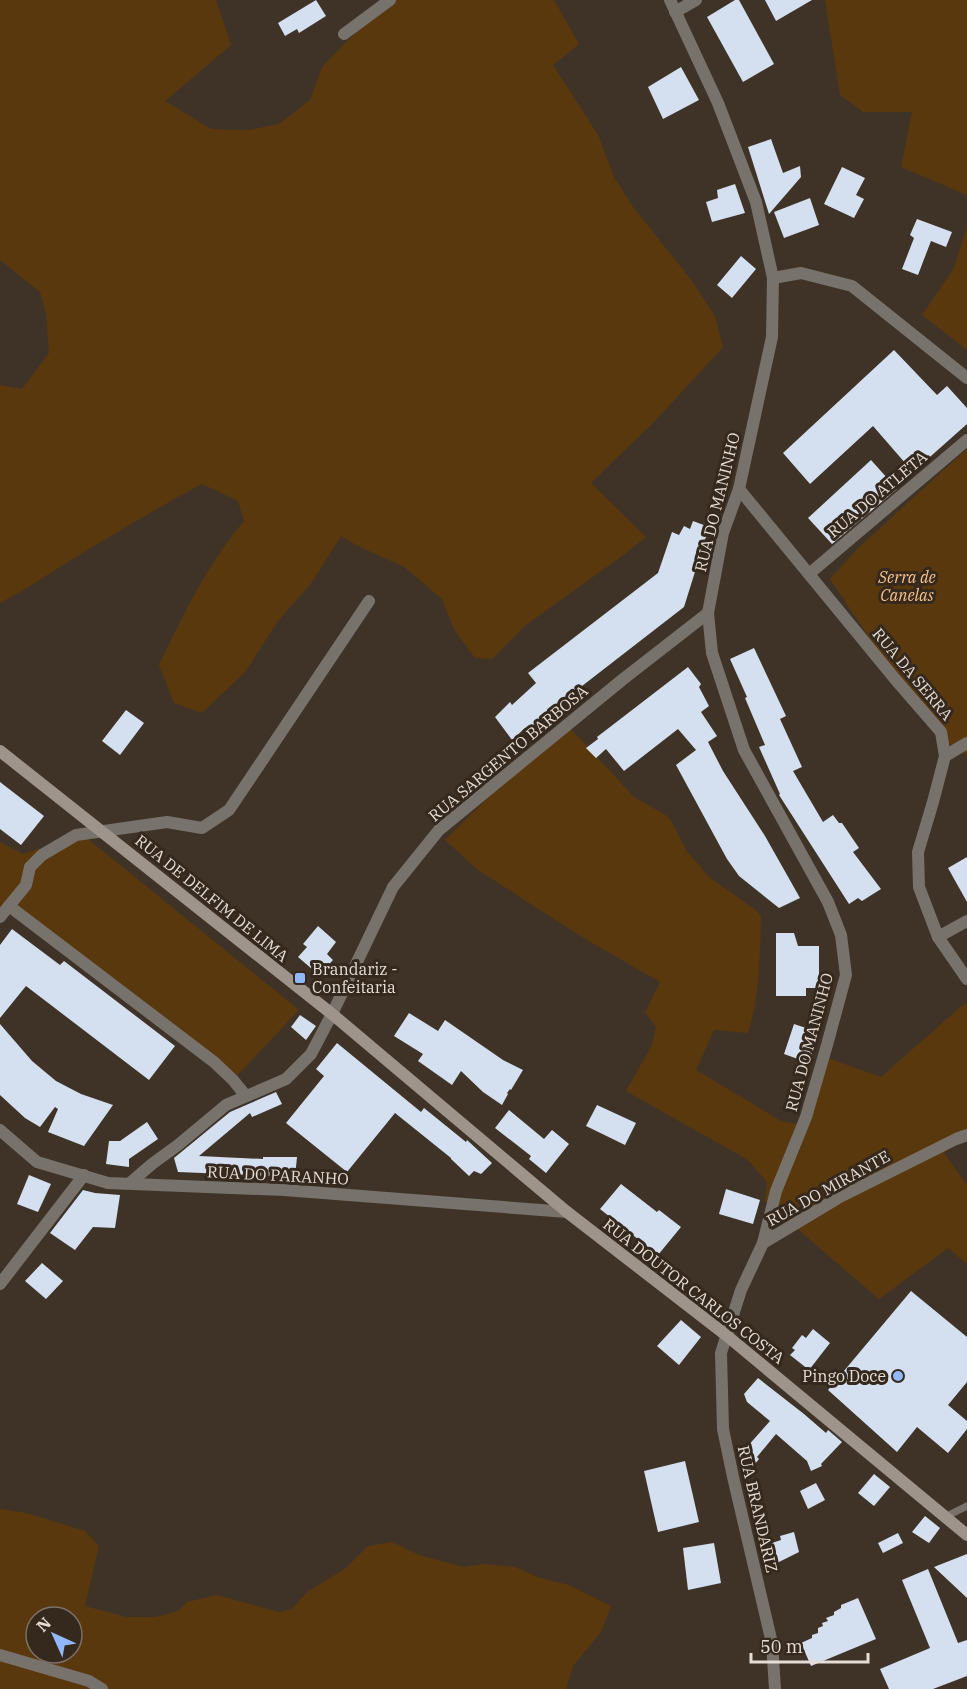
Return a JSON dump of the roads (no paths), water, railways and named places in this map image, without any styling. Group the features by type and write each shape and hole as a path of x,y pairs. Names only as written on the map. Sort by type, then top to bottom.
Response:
{"main road":[{"name":"RUA DE DELFIM DE LIMA","path":"0,751 332,1014 567,1212"},
{"name":"RUA DOUTOR CARLOS COSTA","path":"567,1212 726,1335 967,1535"}],"street":[{"path":"344,34 390,0"},
{"path":"673,6 696,0"},
{"name":"RUA DO MANINHO","path":"673,6 718,103 756,202 773,278 772,337 739,489 723,533 708,613 711,653 744,750 828,902 841,935 846,975 806,1118 776,1191 763,1243"},
{"path":"773,278 801,273 852,286 967,378"},
{"name":"RUA DO ATLETA","path":"809,574 967,440"},
{"name":"RUA DA SERRA","path":"739,489 941,732 945,756 918,852 919,886 938,937 967,979"},
{"path":"0,917 26,885 30,867 42,855 76,835 168,822 202,828 229,810 369,601"},
{"name":"RUA SARGENTO BARBOSA","path":"129,1184 226,1105 286,1079 311,1054 393,887 439,830 622,680 708,613"},
{"path":"945,756 967,743"},
{"path":"9,906 214,1062 246,1096"},
{"path":"938,937 967,921"},
{"name":"RUA DO PARANHO","path":"0,1130 37,1162 108,1183 284,1190 567,1212"},
{"name":"RUA DO MIRANTE","path":"726,1335 741,1290 763,1243 838,1198 967,1135"},
{"path":"0,1284 84,1175"},
{"name":"RUA BRANDARIZ","path":"726,1335 721,1353 723,1429 772,1643 774,1689"},
{"path":"0,1655 89,1681 102,1689"}],"lane":[{"path":"945,1516 967,1506"}],"place":[{"name":"Brandariz - Confeitaria","path":"300,978"},
{"name":"Pingo Doce","path":"898,1376"}],"park label":[{"name":"Serra de Canelas","path":"907,586"}]}
